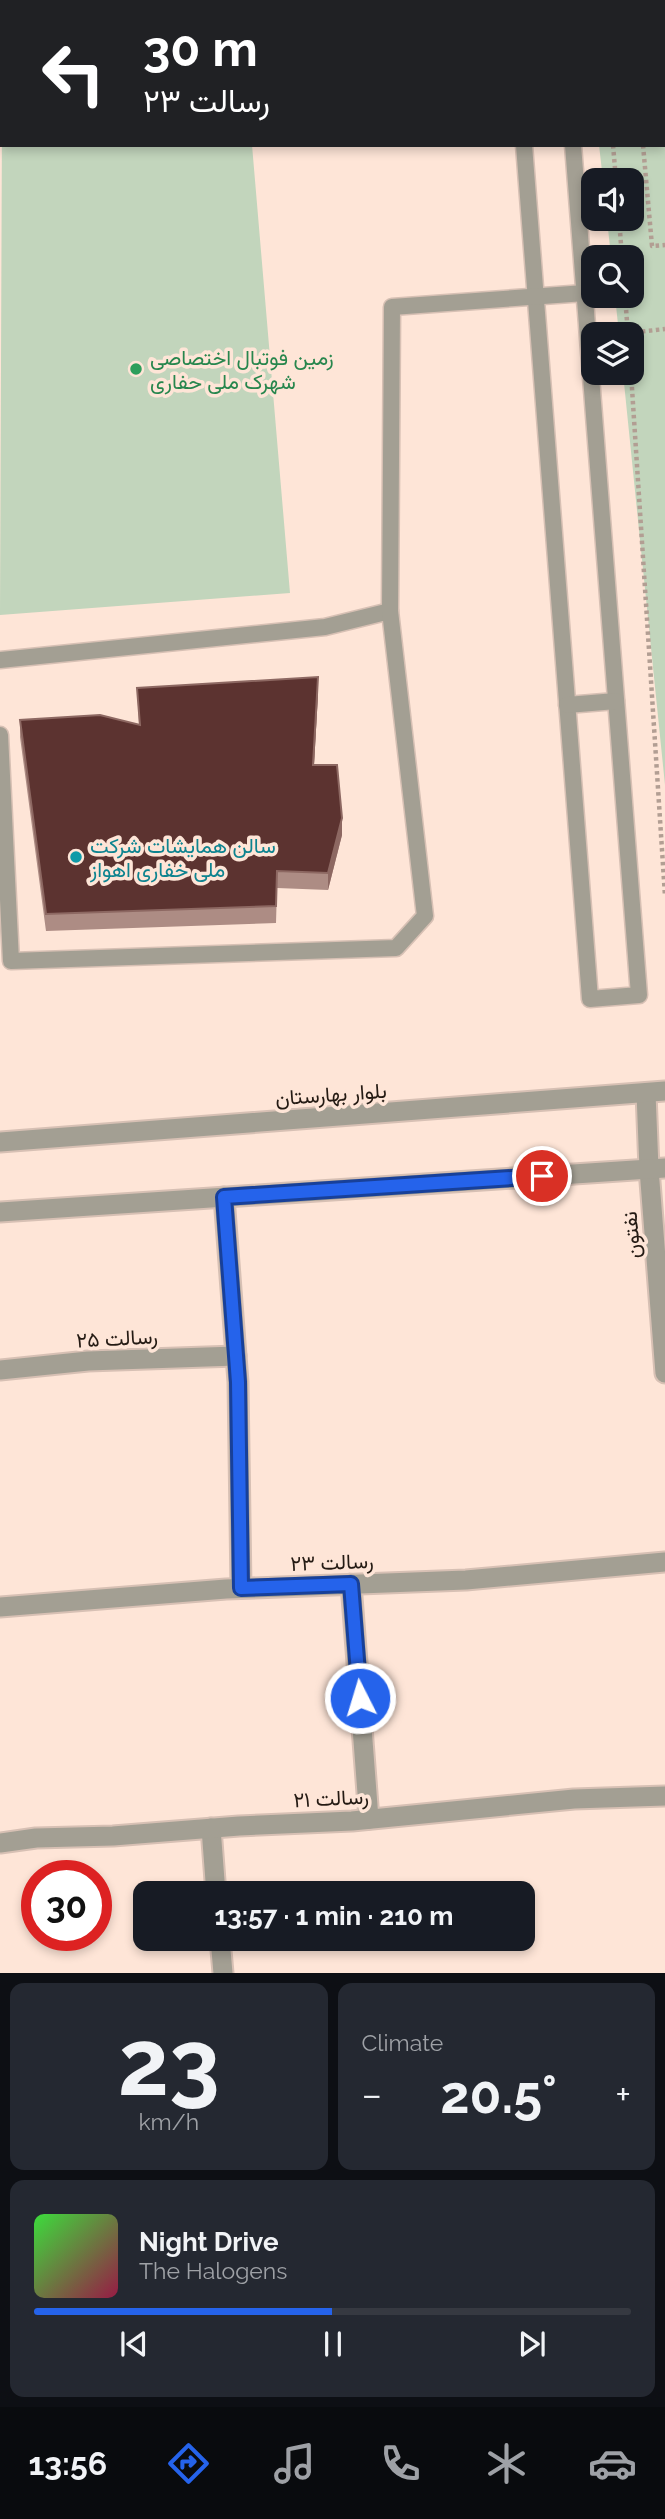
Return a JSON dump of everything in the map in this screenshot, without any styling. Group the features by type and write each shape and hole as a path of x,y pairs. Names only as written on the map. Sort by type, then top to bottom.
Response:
{"street":[{"name":"بلوار بهارستان","path":"0,1142 655,1092"},
{"name":"نفتون","path":"655,1092 665,1373"},
{"path":"0,1212 657,1168"},
{"path":"224,1197 236,1356 242,1524 241,1588"},
{"name":"رسالت ۲۵","path":"0,1370 88,1361 236,1356"},
{"name":"رسالت ۲۳","path":"0,1607 241,1588 466,1580 665,1562"},
{"path":"351,1584 369,1819"},
{"name":"رسالت ۲۱","path":"0,1843 36,1838 113,1836 369,1819 575,1799 665,1796"},
{"path":"211,1828 215,1881"},
{"path":"221,1951 223,1973"}],"lane":[{"path":"524,147 590,999 639,995 586,308"},
{"path":"573,147 581,245"},
{"path":"0,735 11,961 396,948 425,916 390,611 392,307 581,293"},
{"path":"0,660 325,627 390,611"},
{"path":"567,705 616,701"}],"path":[{"path":"613,147 615,168"},
{"path":"643,147 652,246 665,245"},
{"path":"644,331 665,329"},
{"path":"632,385 665,896"},
{"path":"656,750 665,750"}],"green space":[{"name":"زمین فوتبال اختصاصی شهرک ملی حفاری","path":"2,147 252,147 290,593 0,615"},
{"path":"599,147 665,147 665,785 624,385 644,385 644,322 618,322 616,308 644,308 644,245 610,245 608,231 644,231 644,168 602,168"}],"building":[{"path":"318,677 313,765 337,765 342,818 328,873 277,871 276,906 46,914 20,720 100,715 140,725 137,688"}],"place":[{"name":"زمین فوتبال اختصاصی شهرک ملی حفاری","path":"136,369"},
{"name":"سالن همایشات شرکت ملی خفاری اهواز","path":"76,857"}],"route":[{"path":"360,1698 351,1584 241,1588 238,1382 224,1197 542,1176"}]}
